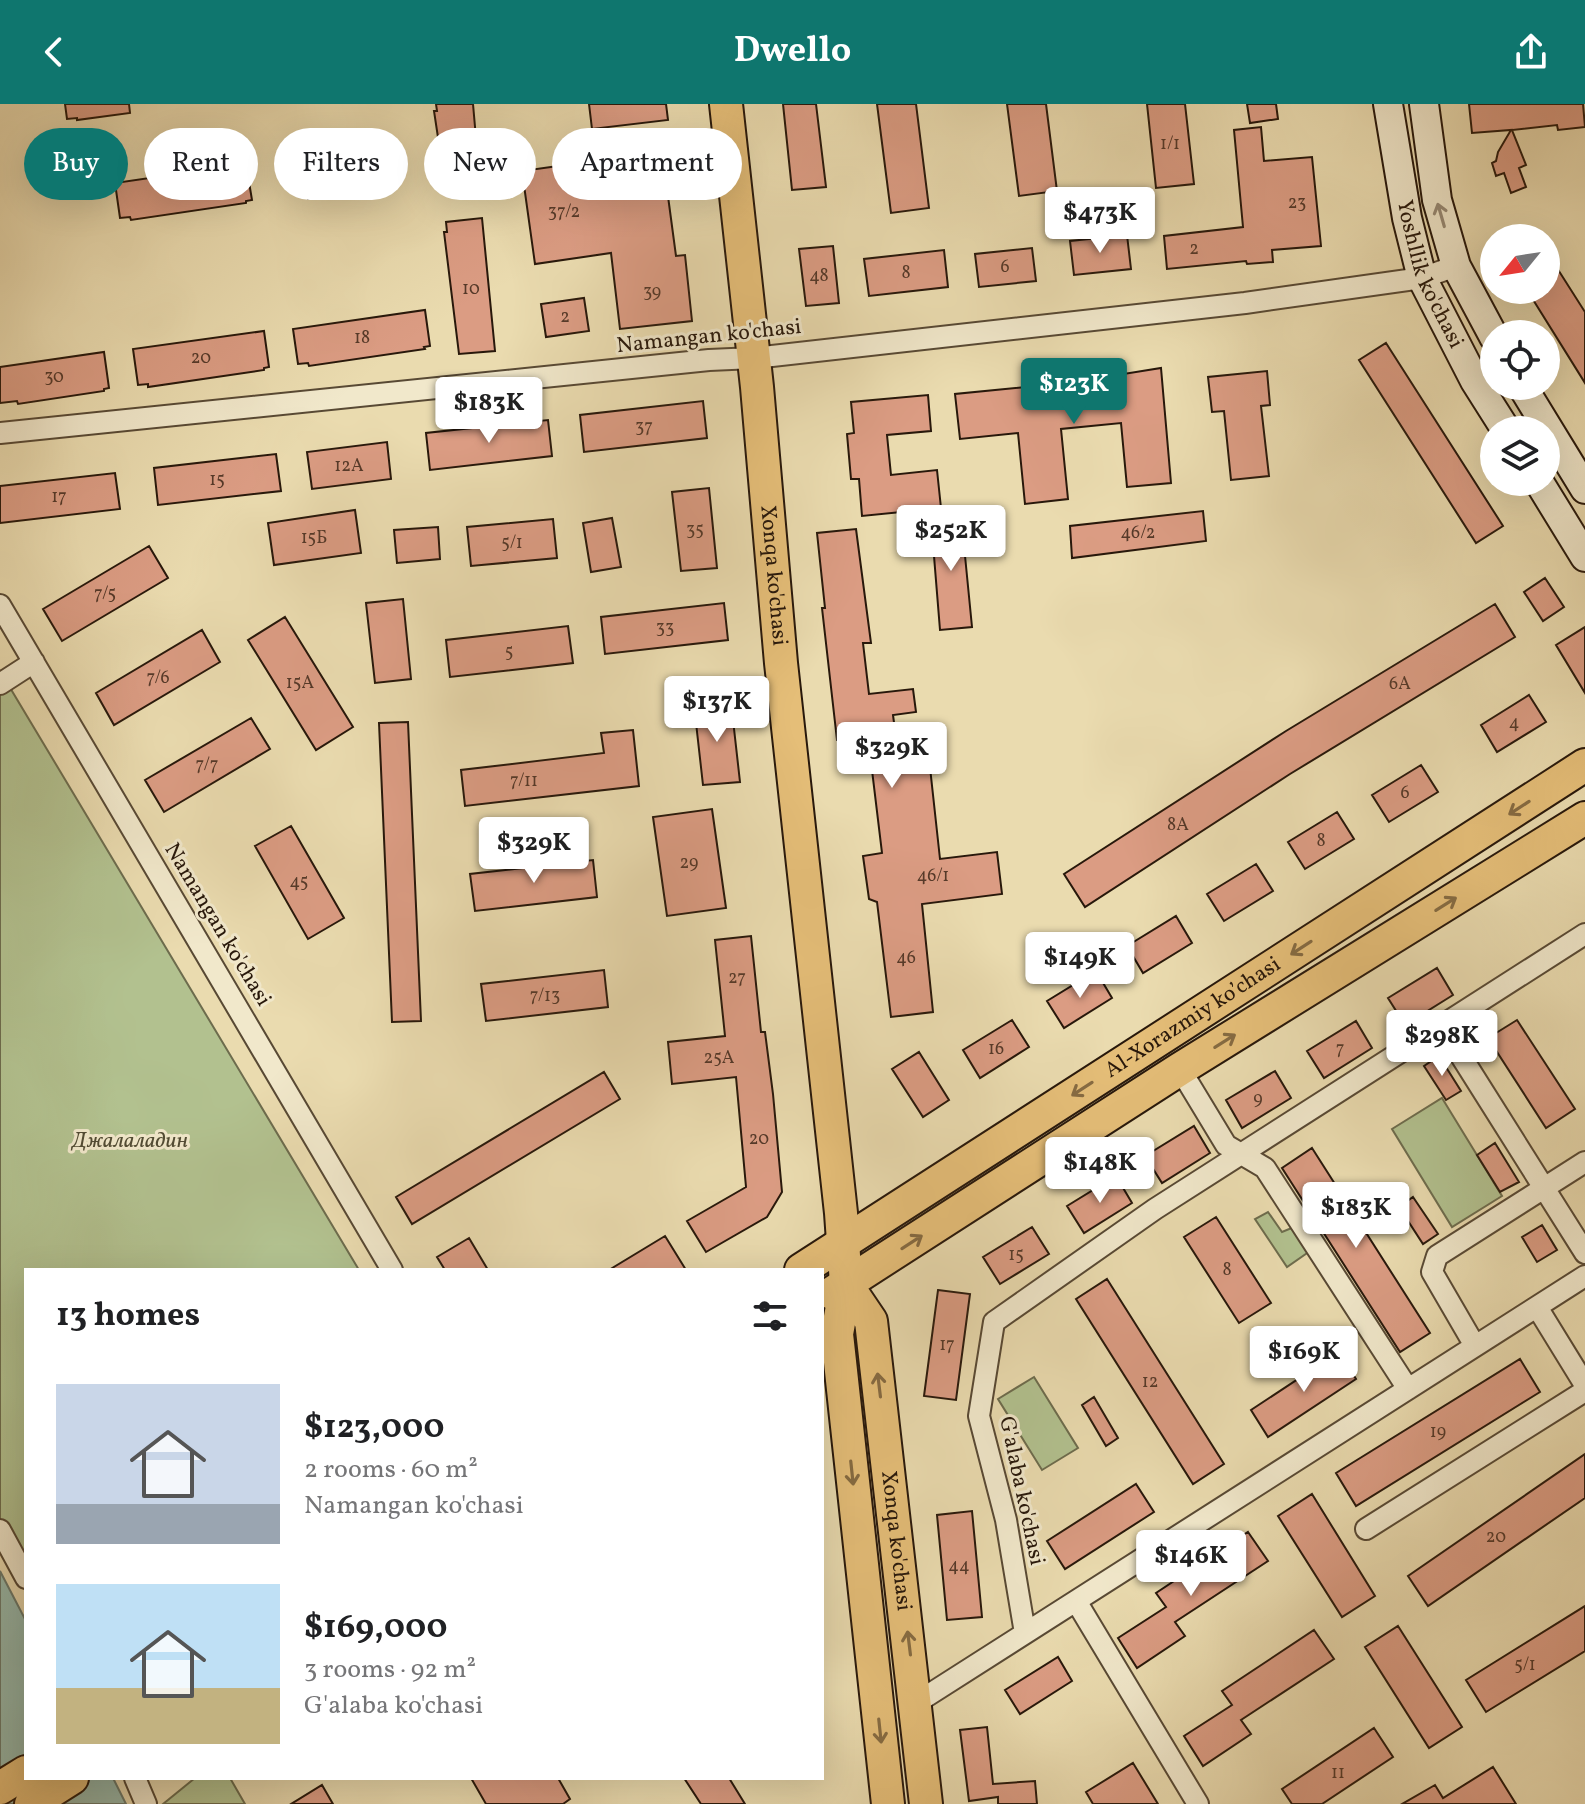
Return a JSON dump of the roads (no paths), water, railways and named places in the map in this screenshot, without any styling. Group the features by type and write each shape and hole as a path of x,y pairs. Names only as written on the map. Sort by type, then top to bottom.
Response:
{"main road":[{"name":"Xonqa ko'chasi","path":"726,104 754,358 784,693 844,1243 834,1292 837,1334 888,1804"},
{"name":"Yoshllik ko'chasi","path":"1388,104 1407,218 1422,278 1475,381 1497,416"},
{"name":"Yoshllik ko'chasi","path":"1424,104 1437,200 1456,266 1485,320"},
{"path":"1531,400 1585,489"},
{"path":"1548,496 1585,557"},
{"name":"Al-Xorazmiy ko’chasi","path":"804,1268 1585,765"},
{"name":"Al-Xorazmiy ko’chasi","path":"834,1292 1180,1069 1585,818"},
{"name":"Xonqa ko'chasi","path":"834,1292 871,1321 926,1804"},
{"path":"0,1788 24,1773"},
{"path":"31,1804 69,1780"}],"street":[{"name":"Namangan ko'chasi","path":"0,433 709,360 754,358 1245,303 1422,278 1456,266"},
{"name":"Namangan ko'chasi","path":"0,605 391,1268"},
{"path":"0,684 34,662"},
{"name":"G'alaba ko'chasi","path":"1025,1633 1006,1520 979,1416 994,1322 1155,1209 1585,934"},
{"path":"1442,1026 1585,1253"},
{"path":"1180,1069 1226,1145 1265,1168 1408,1389"},
{"path":"1475,1346 1432,1272 1437,1256 1585,1162"},
{"path":"916,1703 1585,1276"},
{"path":"1366,1529 1585,1388 1578,1353 1537,1307"},
{"path":"0,1530 24,1574"},
{"path":"1076,1601 1198,1804"},
{"path":"136,1780 146,1804"}],"park label":[{"name":"Джалаладин","path":"130,1141"}]}
